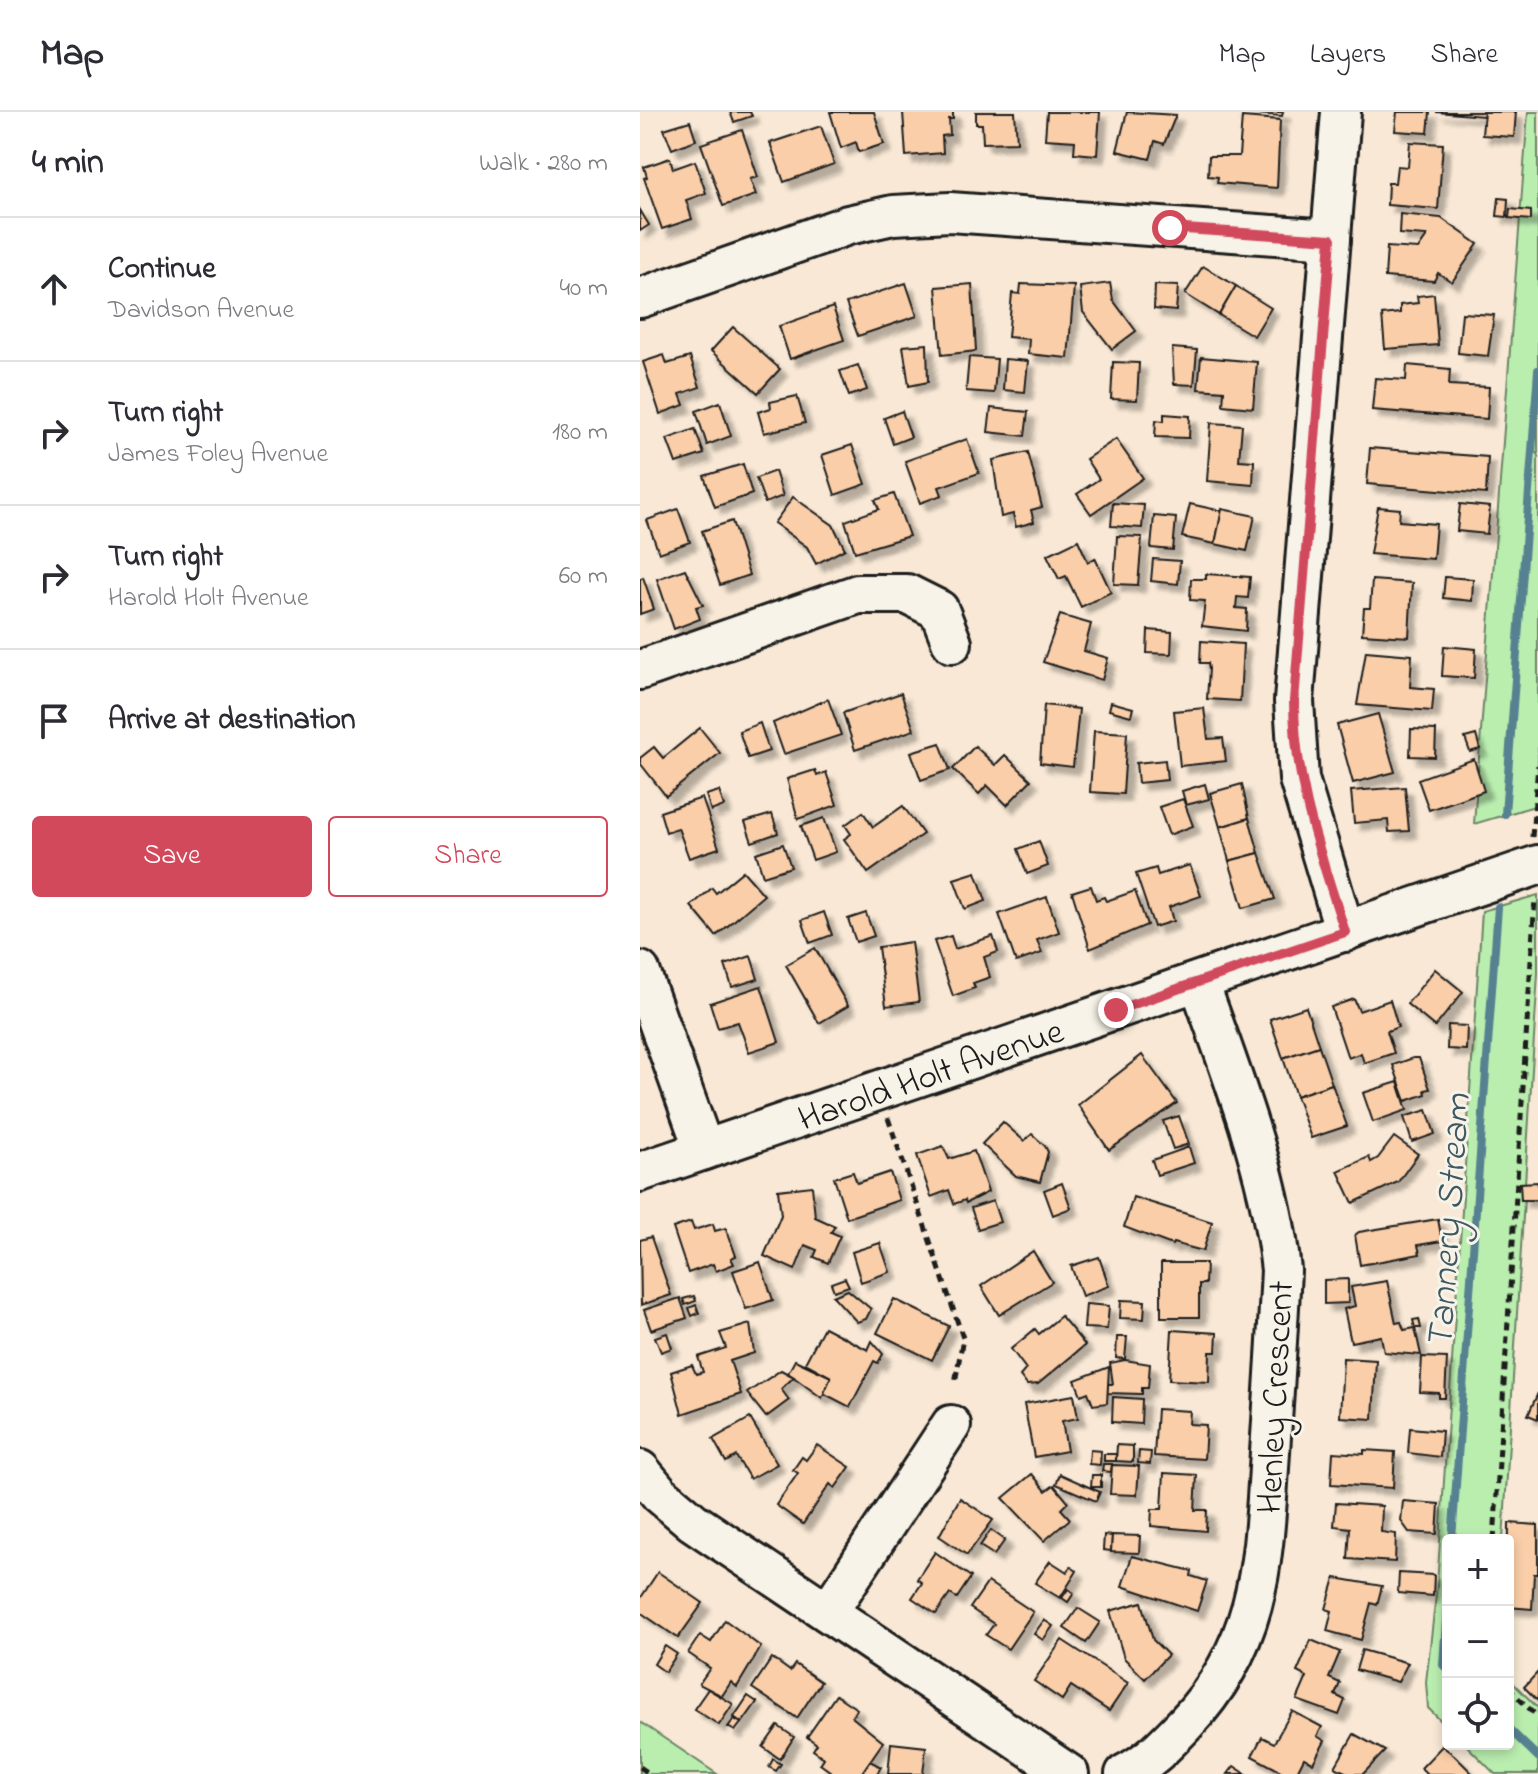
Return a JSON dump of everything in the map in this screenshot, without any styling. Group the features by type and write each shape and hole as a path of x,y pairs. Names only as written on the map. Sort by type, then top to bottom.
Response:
{"street":[{"path":"1341,112 1294,701 1294,747 1309,816 1345,932"},
{"path":"640,298 848,225 893,215 950,212 1331,239"},
{"path":"640,670 858,594 907,594 939,610 952,643"},
{"name":"Harold Holt Avenue","path":"640,1172 1534,867"},
{"path":"640,971 704,1150"},
{"name":"Henley Crescent","path":"1125,1774 1150,1761 1206,1702 1225,1675 1252,1615 1264,1540 1281,1270 1278,1240 1266,1177 1199,982"},
{"path":"828,1612 951,1425"},
{"path":"640,1470 660,1494 693,1522 1069,1774"}],"path":[{"path":"1494,1534 1535,900 1538,765"},
{"path":"878,1091 963,1338 955,1383"},
{"path":"1514,1694 1538,1717"},
{"path":"640,1767 650,1774"}],"green space":[{"path":"1528,112 1538,112 1538,805 1474,824"},
{"path":"1538,895 1538,973 1503,1534 1442,1534 1442,1722 1428,1708 1426,1682 1437,1586 1482,911"},
{"path":"1514,1684 1538,1708 1538,1774 1495,1774 1471,1750 1514,1750"},
{"path":"640,1722 717,1774 640,1774"}],"building":[{"path":"730,112 750,112 752,116 734,122"},
{"path":"830,112 874,112 884,144 859,152 856,142 841,148"},
{"path":"903,112 953,112 953,119 949,119 950,135 942,136 943,153 906,156"},
{"path":"976,112 1015,112 1017,142 983,143 982,124 976,124"},
{"path":"1047,112 1100,112 1097,155 1074,153 1075,141 1045,139"},
{"path":"1127,112 1176,115 1164,144 1155,141 1150,159 1117,151"},
{"path":"1234,112 1283,112 1282,116"},
{"path":"1397,112 1430,112 1428,133 1395,131"},
{"path":"1436,112 1484,112 1483,116"},
{"path":"1484,112 1516,112 1514,137 1482,135"},
{"path":"1242,117 1280,120 1277,188 1217,183 1218,177 1208,176 1209,156 1239,156"},
{"path":"690,121 696,140 672,149 664,129"},
{"path":"821,126 834,164 784,182 770,143"},
{"path":"742,130 758,177 750,179 756,195 723,206 701,144"},
{"path":"1410,142 1443,144 1438,209 1387,205 1388,183 1395,183 1397,166 1408,167"},
{"path":"670,158 673,169 695,161 706,193 686,200 692,219 662,229 644,178 647,177 644,167"},
{"path":"1499,198 1508,199 1507,217 1497,216"},
{"path":"1510,209 1531,211 1531,220 1509,218"},
{"path":"640,210 649,225 640,231"},
{"path":"1400,214 1441,218 1478,244 1452,282 1438,273 1434,281 1385,277 1387,247 1418,249 1427,236 1399,234"},
{"path":"1203,266 1236,286 1219,315 1185,294"},
{"path":"906,283 917,316 858,336 846,303"},
{"path":"1110,283 1113,300 1136,331 1112,349 1083,312 1080,287"},
{"path":"972,284 976,351 942,355 936,287"},
{"path":"1021,284 1074,286 1068,358 1028,354 1029,339 1008,337 1012,293 1020,294"},
{"path":"1155,285 1178,286 1176,311 1154,309"},
{"path":"1236,286 1271,308 1254,336 1219,315"},
{"path":"1434,294 1438,345 1385,349 1382,315 1400,313 1400,305 1418,303 1417,296"},
{"path":"833,307 844,340 790,359 779,326"},
{"path":"1462,313 1494,315 1488,356 1458,353"},
{"path":"733,327 780,369 758,393 711,351"},
{"path":"927,344 928,382 909,386 903,346"},
{"path":"1172,348 1197,350 1194,385 1174,384"},
{"path":"664,355 667,364 690,357 700,387 680,394 684,405 660,414 643,362"},
{"path":"969,357 997,359 994,393 966,391"},
{"path":"1201,357 1257,362 1253,408 1223,405 1224,391 1198,389"},
{"path":"1005,359 1028,361 1025,392 1003,390"},
{"path":"1113,362 1139,363 1137,400 1111,399"},
{"path":"858,365 867,390 849,396 840,371"},
{"path":"1407,365 1450,369 1449,385 1489,387 1487,419 1372,410 1375,378 1406,380"},
{"path":"797,396 805,423 764,433 758,412 771,408 770,402"},
{"path":"720,402 731,436 707,445 696,411"},
{"path":"991,408 1028,412 1025,436 988,432"},
{"path":"902,411 911,437 893,444 884,418"},
{"path":"1164,414 1190,416 1189,438 1155,437 1156,420 1164,421"},
{"path":"1211,423 1242,425 1239,460 1254,461 1253,485 1207,481"},
{"path":"695,429 704,454 676,463 667,439"},
{"path":"967,439 979,473 939,487 942,495 920,503 905,461"},
{"path":"1116,439 1143,478 1091,514 1077,494 1099,479 1086,459"},
{"path":"852,445 866,484 835,495 822,455"},
{"path":"1370,448 1488,457 1486,494 1367,484"},
{"path":"1028,452 1042,507 1031,510 1034,522 1016,527 1013,514 1001,517 993,460"},
{"path":"743,464 752,494 715,507 704,476"},
{"path":"775,471 783,496 765,503 756,478"},
{"path":"894,494 909,536 855,552 845,521 879,509 875,500"},
{"path":"793,497 833,525 845,549 816,564 807,547 774,523"},
{"path":"1113,503 1144,505 1142,528 1111,526"},
{"path":"1190,504 1222,511 1215,544 1182,537"},
{"path":"1460,504 1490,507 1487,534 1457,531"},
{"path":"1378,507 1400,509 1399,521 1436,524 1433,559 1370,554"},
{"path":"678,509 690,542 659,553 647,520"},
{"path":"1222,509 1255,516 1247,551 1215,544"},
{"path":"1154,516 1176,518 1173,550 1151,548"},
{"path":"732,521 749,575 720,585 702,531"},
{"path":"1117,536 1142,537 1138,585 1114,584"},
{"path":"1078,540 1088,562 1095,558 1111,592 1081,607 1066,576 1059,579 1047,555"},
{"path":"1153,559 1180,561 1178,584 1151,581"},
{"path":"685,569 703,605 696,607 700,619 674,629 657,579"},
{"path":"1206,574 1250,577 1248,598 1237,597 1236,608 1247,609 1246,631 1202,626 1205,601 1190,600 1191,579 1206,579"},
{"path":"643,577 654,609 640,614 640,579"},
{"path":"1445,577 1473,579 1472,601 1443,598"},
{"path":"1372,580 1412,583 1409,637 1362,634 1364,608 1370,608"},
{"path":"1060,615 1091,624 1084,651 1108,658 1102,680 1043,662"},
{"path":"1148,630 1172,632 1171,654 1147,653"},
{"path":"1201,641 1243,644 1240,701 1207,699 1209,669 1208,663 1200,663"},
{"path":"1444,646 1476,649 1474,678 1442,676"},
{"path":"1366,651 1412,655 1410,687 1434,689 1432,711 1357,705"},
{"path":"901,693 914,730 855,750 843,713"},
{"path":"828,699 841,735 784,754 773,723"},
{"path":"1111,702 1133,708 1131,716 1109,710"},
{"path":"1044,705 1079,709 1073,767 1040,763"},
{"path":"1204,708 1208,739 1223,738 1226,761 1180,766 1174,711"},
{"path":"1378,714 1395,772 1353,783 1337,725"},
{"path":"760,723 769,751 748,758 739,731"},
{"path":"700,728 720,753 666,796 640,763 640,758 654,747 663,758"},
{"path":"1411,729 1436,730 1435,757 1410,756"},
{"path":"1094,731 1127,733 1123,794 1090,792"},
{"path":"1476,735 1480,749 1470,752 1465,738"},
{"path":"940,743 950,770 921,780 911,752"},
{"path":"975,746 995,765 1005,755 1031,780 1007,805 987,785 979,794 953,769"},
{"path":"1474,759 1484,791 1429,810 1418,779"},
{"path":"1165,760 1167,780 1138,783 1136,763"},
{"path":"815,770 817,776 826,772 837,805 798,819 787,779"},
{"path":"1205,784 1209,799 1186,805 1182,791"},
{"path":"1242,784 1249,818 1220,827 1210,793"},
{"path":"1405,787 1409,831 1389,832 1388,820 1354,823 1351,791"},
{"path":"719,791 724,806 711,811 706,795"},
{"path":"702,798 719,848 689,858 678,828 666,832 660,812"},
{"path":"1183,799 1193,826 1169,835 1159,807"},
{"path":"903,806 923,834 868,873 844,839 851,834 845,825 863,812 873,827"},
{"path":"772,814 778,833 752,842 745,822"},
{"path":"824,818 836,852 813,860 801,826"},
{"path":"1249,818 1259,853 1229,861 1220,827"},
{"path":"1039,841 1048,866 1027,874 1018,849"},
{"path":"783,844 791,867 763,876 756,853"},
{"path":"1259,853 1275,899 1243,908 1229,861"},
{"path":"1190,865 1201,896 1169,907 1173,921 1154,927 1136,874 1156,868 1158,875"},
{"path":"743,871 764,895 716,936 691,906 712,888 716,893"},
{"path":"976,872 986,901 965,909 954,879"},
{"path":"1091,886 1096,900 1104,897 1106,901 1135,891 1147,925 1090,949 1072,892"},
{"path":"1047,897 1059,932 1037,940 1042,953 1016,962 999,914"},
{"path":"824,912 832,935 810,943 802,920"},
{"path":"866,913 874,936 856,942 848,919"},
{"path":"951,936 955,949 993,936 998,952 984,957 990,977 973,983 975,988 953,996 934,941"},
{"path":"911,942 919,1002 886,1006 878,947"},
{"path":"815,948 848,1006 819,1023 786,965"},
{"path":"751,956 758,979 732,987 725,965"},
{"path":"1435,969 1463,992 1435,1027 1407,1004"},
{"path":"761,986 779,1042 749,1052 738,1022 718,1028 710,1003"},
{"path":"1354,999 1359,1011 1390,1000 1398,1027 1387,1031 1394,1053 1364,1063 1361,1053 1348,1058 1331,1007"},
{"path":"1306,1007 1319,1046 1283,1058 1270,1019"},
{"path":"1448,1025 1467,1026 1466,1050 1447,1049"},
{"path":"1319,1046 1332,1084 1296,1096 1283,1058"},
{"path":"1142,1055 1177,1103 1109,1150 1078,1105"},
{"path":"1419,1058 1430,1089 1425,1090 1426,1094 1406,1101 1393,1065"},
{"path":"1398,1082 1407,1110 1373,1122 1363,1093"},
{"path":"1332,1084 1347,1126 1311,1138 1296,1096"},
{"path":"1427,1110 1435,1134 1412,1142 1404,1117"},
{"path":"1179,1116 1189,1144 1173,1149 1163,1121"},
{"path":"1003,1122 1024,1141 1032,1134 1045,1146 1048,1152 1040,1182 1016,1176 982,1144"},
{"path":"1394,1137 1418,1154 1398,1182 1353,1203 1338,1171 1369,1157 1371,1162 1378,1158"},
{"path":"943,1146 949,1159 974,1151 988,1192 966,1203 965,1200 954,1204 949,1190 931,1197 917,1155"},
{"path":"1189,1147 1194,1163 1157,1175 1152,1160"},
{"path":"853,1172 857,1183 890,1172 899,1200 847,1218 834,1178"},
{"path":"1538,1182 1538,1200 1521,1200 1520,1183"},
{"path":"1062,1183 1071,1208 1053,1215 1044,1190"},
{"path":"812,1186 815,1217 835,1226 831,1232 840,1236 828,1263 814,1257 817,1250 805,1245 795,1270 764,1256 781,1215 778,1190"},
{"path":"1133,1197 1212,1222 1203,1251 1172,1245 1124,1227"},
{"path":"993,1201 1000,1222 978,1229 971,1208"},
{"path":"1438,1219 1442,1241 1418,1245 1420,1254 1360,1265 1355,1235 1359,1232"},
{"path":"691,1222 694,1230 713,1224 715,1231 726,1228 736,1256 731,1258 734,1264 716,1271 713,1264 688,1273 673,1228"},
{"path":"651,1237 671,1295 641,1305 640,1240"},
{"path":"880,1243 890,1272 861,1282 852,1252"},
{"path":"1033,1251 1052,1282 999,1315 981,1286"},
{"path":"1099,1257 1109,1286 1082,1296 1071,1266"},
{"path":"760,1262 773,1300 746,1309 733,1271"},
{"path":"1161,1263 1206,1263 1205,1284 1199,1284 1199,1317 1161,1317"},
{"path":"845,1278 849,1286 834,1291 831,1283"},
{"path":"1348,1279 1348,1303 1324,1304 1324,1280"},
{"path":"1387,1281 1396,1323 1401,1322 1404,1330 1415,1328 1421,1355 1384,1352 1381,1336 1351,1342 1344,1309 1355,1306 1351,1287"},
{"path":"848,1290 871,1309 866,1319 857,1322 833,1296"},
{"path":"694,1296 696,1301 685,1305 683,1299"},
{"path":"680,1298 687,1318 651,1330 644,1310"},
{"path":"894,1299 949,1326 932,1360 877,1333"},
{"path":"1121,1300 1145,1301 1144,1319 1120,1318"},
{"path":"1086,1304 1109,1306 1107,1329 1084,1328"},
{"path":"696,1305 699,1313 692,1316 689,1308"},
{"path":"1061,1316 1085,1345 1038,1384 1027,1385 1020,1376 1026,1369 1011,1349 1035,1329 1039,1334"},
{"path":"1419,1319 1421,1328 1415,1328 1413,1320"},
{"path":"750,1324 754,1353 730,1361 741,1394 682,1414 671,1372 692,1365 696,1374 703,1372 698,1357 726,1348 720,1333"},
{"path":"824,1327 868,1350 872,1341 883,1354 878,1363 874,1361 850,1407 823,1393 831,1377 805,1363"},
{"path":"1172,1330 1217,1333 1216,1352 1210,1352 1209,1382 1169,1380"},
{"path":"667,1333 672,1348 661,1352 655,1337"},
{"path":"1117,1337 1127,1337 1125,1359 1116,1358"},
{"path":"1422,1357 1447,1358 1445,1398 1439,1398 1439,1393 1420,1392"},
{"path":"1343,1358 1376,1360 1373,1419 1340,1417"},
{"path":"795,1360 831,1377 822,1398 788,1373"},
{"path":"1125,1360 1150,1364 1148,1388 1142,1388 1142,1394 1107,1393 1108,1384 1113,1384 1110,1363"},
{"path":"1109,1367 1107,1403 1093,1405 1088,1392 1081,1395 1075,1380"},
{"path":"781,1370 794,1377 781,1389 789,1400 766,1417 747,1393"},
{"path":"1538,1393 1538,1419 1528,1415"},
{"path":"1074,1395 1078,1418 1062,1421 1067,1451 1034,1457 1024,1404"},
{"path":"1113,1397 1142,1399 1141,1424 1112,1422"},
{"path":"1157,1409 1190,1411 1189,1424 1206,1425 1204,1459 1154,1456"},
{"path":"750,1418 777,1464 750,1479 736,1456 726,1462 713,1439"},
{"path":"1410,1428 1442,1431 1440,1457 1408,1453"},
{"path":"817,1445 850,1467 835,1488 830,1484 803,1524 776,1505 798,1473 793,1470 802,1457 806,1460"},
{"path":"1117,1445 1133,1446 1133,1462 1116,1461"},
{"path":"1090,1450 1101,1451 1100,1465 1089,1464"},
{"path":"1364,1450 1395,1452 1393,1488 1331,1484 1333,1452 1364,1454"},
{"path":"1139,1451 1151,1452 1150,1464 1138,1463"},
{"path":"1104,1454 1116,1454 1116,1461 1104,1461"},
{"path":"1103,1464 1112,1464 1111,1472 1102,1471"},
{"path":"1112,1465 1139,1466 1137,1495 1110,1494"},
{"path":"1164,1473 1197,1475 1195,1510 1207,1510 1206,1531 1151,1526 1152,1509 1162,1509"},
{"path":"1032,1474 1046,1491 1054,1485 1068,1502 1061,1509 1070,1519 1044,1541 1003,1498"},
{"path":"1060,1474 1100,1492 1096,1501 1056,1484"},
{"path":"1092,1475 1101,1475 1101,1487 1091,1487"},
{"path":"960,1498 993,1520 967,1555 939,1536"},
{"path":"1403,1501 1439,1504 1437,1534 1409,1532 1401,1521"},
{"path":"1336,1503 1382,1506 1381,1532 1396,1534 1395,1562 1348,1559 1350,1528 1334,1526"},
{"path":"1509,1523 1538,1525 1538,1574 1534,1574 1532,1609 1514,1608 1514,1534 1509,1534"},
{"path":"991,1530 1005,1540 994,1555 980,1546"},
{"path":"1104,1535 1112,1536 1111,1551 1103,1550"},
{"path":"1112,1535 1140,1536 1139,1553 1111,1552"},
{"path":"935,1552 971,1577 957,1598 950,1594 936,1614 912,1598 922,1583 917,1579"},
{"path":"1132,1556 1192,1571 1191,1576 1207,1581 1197,1611 1122,1586"},
{"path":"1050,1561 1067,1572 1071,1567 1077,1571 1060,1598 1035,1583"},
{"path":"658,1572 703,1603 678,1638 640,1612 640,1599"},
{"path":"1399,1573 1434,1575 1433,1596 1398,1593"},
{"path":"1335,1578 1382,1586 1377,1605 1371,1603 1361,1640 1327,1631 1332,1611 1326,1609"},
{"path":"988,1582 1033,1612 1008,1649 986,1635 994,1624 970,1608"},
{"path":"1068,1589 1074,1593 1068,1602 1062,1598"},
{"path":"1142,1602 1153,1640 1168,1655 1145,1679 1124,1658 1110,1611"},
{"path":"1078,1608 1100,1622 1086,1643 1064,1628"},
{"path":"725,1620 761,1647 737,1687 731,1682 722,1696 699,1684 710,1668 688,1653 700,1635 711,1642"},
{"path":"1044,1620 1053,1626 1043,1640 1034,1634"},
{"path":"1062,1640 1128,1683 1109,1711 1071,1686 1062,1700 1034,1681"},
{"path":"1311,1640 1340,1652 1329,1678 1340,1683 1335,1695 1345,1700 1339,1715 1297,1700 1307,1677 1297,1672"},
{"path":"665,1646 677,1654 665,1672 654,1664"},
{"path":"1362,1650 1408,1663 1398,1682 1356,1670"},
{"path":"772,1658 790,1671 795,1664 821,1682 797,1718 752,1688"},
{"path":"1538,1672 1538,1701 1524,1687"},
{"path":"708,1689 733,1704 719,1725 694,1709"},
{"path":"836,1695 857,1709 852,1717 883,1742 861,1774 834,1774 820,1764 824,1758 813,1750 817,1744 807,1737"},
{"path":"748,1696 757,1702 742,1723 734,1717"},
{"path":"1292,1711 1322,1727 1317,1736 1325,1741 1313,1763 1304,1758 1296,1774 1286,1774 1252,1756 1262,1737 1274,1743"},
{"path":"734,1719 741,1723 735,1731 728,1727"},
{"path":"778,1726 794,1737 780,1759 763,1747"},
{"path":"1354,1734 1385,1751 1363,1774 1349,1774 1335,1767"},
{"path":"891,1743 926,1747 923,1774 888,1774"},
{"path":"1442,1746 1442,1750 1454,1755 1473,1774 1427,1774 1421,1768"},
{"path":"773,1759 781,1764 776,1771 769,1767"},
{"path":"870,1761 881,1767 877,1774 861,1774"},
{"path":"1234,1766 1246,1774 1228,1774"}],"waterway":[{"name":"Tannery Stream","path":"1505,814 1538,370"},
{"name":"Tannery Stream","path":"1452,1534 1498,907"},
{"name":"Tannery Stream","path":"1514,1734 1538,1757"}],"route":[{"path":"1116,1010 1345,932 1309,816 1294,747 1294,701 1331,239 1170,228"}]}
